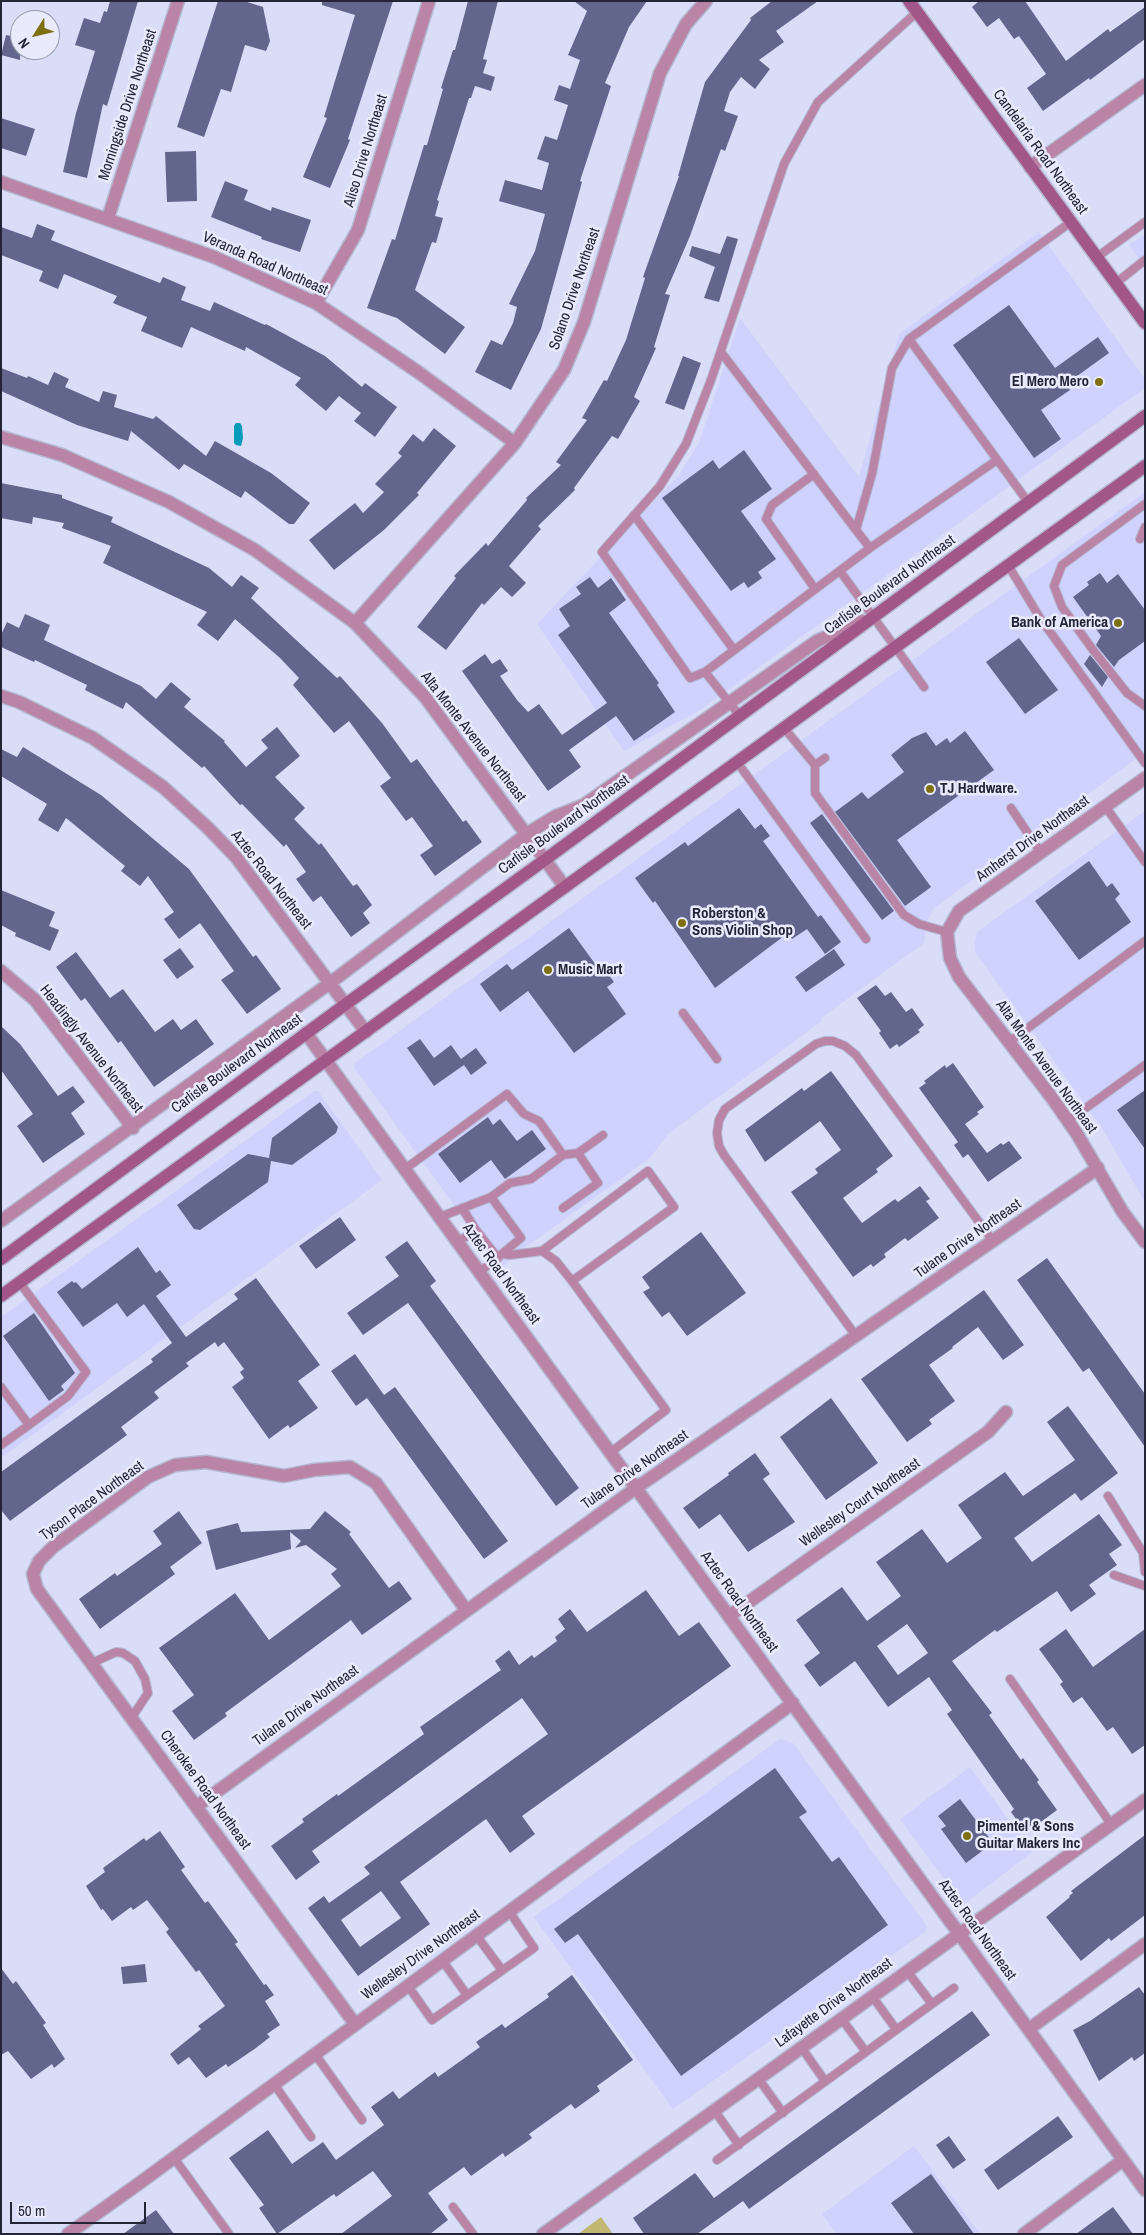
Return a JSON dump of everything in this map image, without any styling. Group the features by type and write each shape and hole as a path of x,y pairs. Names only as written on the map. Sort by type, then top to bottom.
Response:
{"main road":[{"name":"Candelaria Road Northeast","path":"909,1 1145,323"},
{"name":"Carlisle Boulevard Northeast","path":"1,1258 546,859 1145,416"},
{"path":"1,1296 1145,466"}],"street":[{"name":"Morningside Drive Northeast","path":"108,218 178,1"},
{"name":"Aliso Drive Northeast","path":"316,303 358,230 429,1"},
{"name":"Solano Drive Northeast","path":"355,623 515,443 564,370 584,322 660,74 686,24 706,1"},
{"path":"1030,166 1145,85"},
{"name":"Veranda Road Northeast","path":"1,182 108,218 214,257 316,303 418,372 515,443"},
{"name":"Alta Monte Avenue Northeast","path":"1,436 62,456 169,502 255,550 355,623 425,697 528,833 566,887"},
{"path":"1,1221 133,1128 330,983 528,833 556,816 584,805 817,641 875,616"},
{"name":"Aztec Road Northeast","path":"1,696 18,702 93,738 163,787 207,827 236,857 366,1032"},
{"name":"Amherst Drive Northeast","path":"947,932 959,911 1145,778"},
{"name":"Alta Monte Avenue Northeast","path":"947,932 950,958 959,977 1068,1121 1098,1168 1122,1211 1145,1242"},
{"name":"Headingly Avenue Northeast","path":"1,971 35,1000 133,1128"},
{"name":"Aztec Road Northeast","path":"306,1033 1145,2190"},
{"name":"Tulane Drive Northeast","path":"197,1806 636,1488 1098,1168"},
{"name":"Wellesley Court Northeast","path":"729,1616 988,1432 1006,1412"},
{"name":"Tyson Place Northeast","path":"33,1574 38,1562 53,1547 148,1477 175,1465 206,1462 284,1476 314,1470 350,1467 376,1483 466,1610"},
{"name":"Cherokee Road Northeast","path":"33,1574 37,1589 197,1806 354,2024"},
{"name":"Wellesley Drive Northeast","path":"68,2234 793,1703"},
{"name":"Lafayette Drive Northeast","path":"543,2234 1145,1800"},
{"path":"1029,2029 1145,1944"},
{"path":"1024,2234 1124,2160"}],"lane":[{"path":"917,12 818,102 784,164 721,352 686,444 660,486 602,552 690,678 705,672 870,548 997,460"},
{"path":"856,530 872,474 892,368 909,339 1071,222"},
{"path":"1097,257 1145,222"},
{"path":"1116,283 1145,260"},
{"path":"909,339 1028,502"},
{"path":"721,352 870,548"},
{"path":"814,474 772,504 766,519 815,589"},
{"path":"1145,504 1062,565 1054,586 1062,607 1093,650 1127,693 1145,706"},
{"path":"634,515 734,650"},
{"path":"1140,539 1145,527"},
{"path":"1008,565 1040,618 1145,763"},
{"path":"840,570 875,616 924,687"},
{"path":"705,672 740,716"},
{"path":"784,728 815,766 815,793 904,915 919,924 947,932"},
{"path":"815,766 825,758"},
{"path":"737,762 866,939"},
{"path":"1105,806 1145,862"},
{"path":"1011,808 1041,853"},
{"path":"1009,1042 1145,941"},
{"path":"683,1013 717,1059"},
{"path":"856,1336 724,1155 719,1146 717,1133 719,1120 725,1109 816,1044 833,1041 845,1046 856,1055 993,1241"},
{"path":"1068,1121 1145,1065"},
{"path":"405,1169 507,1094 524,1114 539,1121 563,1155"},
{"path":"440,1217 491,1197 510,1183 531,1179 563,1155 578,1153 603,1135"},
{"path":"563,1208 598,1182 578,1153"},
{"path":"500,1256 542,1251 648,1171 674,1207 572,1281"},
{"path":"480,1272 521,1238 491,1197"},
{"path":"462,1208 476,1230 500,1256"},
{"path":"458,1242 476,1230"},
{"path":"542,1251 556,1261 572,1281 666,1410 611,1452"},
{"path":"1,1445 68,1396 86,1372 20,1282"},
{"path":"1,1387 29,1425"},
{"path":"1108,1496 1143,1553 1145,1572"},
{"path":"1114,1575 1145,1586"},
{"path":"92,1663 116,1652 123,1652 135,1661 145,1679 148,1693 132,1717"},
{"path":"1010,1679 1111,1824"},
{"path":"408,1986 432,2020 534,1948 509,1911"},
{"path":"476,1935 502,1970"},
{"path":"442,1960 467,1995"},
{"path":"907,1970 932,2004"},
{"path":"717,2160 954,1988"},
{"path":"872,1996 896,2029"},
{"path":"842,2018 866,2052"},
{"path":"800,2047 826,2081"},
{"path":"315,2054 362,2120"},
{"path":"758,2078 783,2113"},
{"path":"274,2084 311,2137"},
{"path":"714,2110 739,2145"},
{"path":"174,2158 229,2234"},
{"path":"453,2207 473,2234"}],"shaded area":[{"path":"1039,232 1145,379 1145,388 699,711 624,751 537,624 679,475 699,443 740,318 859,477 899,334"},
{"path":"1145,234 1145,266 1129,245"},
{"path":"236,423 240,423 242,426 243,438 241,446 234,443 234,426"},
{"path":"1145,492 1145,752 933,909 927,922 924,943 821,1018 822,1021 668,1134 650,1158 523,1249 500,1269 354,1067 355,1063"},
{"path":"1145,811 1145,1202 1100,1125 975,952 975,942 977,932"},
{"path":"314,1091 318,1091 382,1180 1,1458 1,1317"},
{"path":"780,1739 793,1743 927,1927 925,1932 673,2109 534,1917"},
{"path":"970,1767 1032,1852 963,1905 900,1819"},
{"path":"914,2146 980,2234 837,2234 822,2214"},
{"path":"601,2217 613,2234 578,2234"}],"building":[{"path":"110,1 138,1 107,106 103,104 87,178 63,172 76,113 95,51 75,45 84,18 100,23 104,11 107,12"},
{"path":"218,1 244,1 263,7 270,41 266,51 245,45 231,92 221,89 204,137 177,127"},
{"path":"322,1 393,1 348,139 350,140 330,188 303,177 327,118 324,117 355,15 322,5"},
{"path":"468,1 498,1 483,59 487,60 483,73 495,77 491,91 475,86 471,98 469,98 437,200 439,201 435,216 443,218 436,243 432,242 415,290 465,327 445,354 397,318 367,308 392,239 395,240 424,145 427,145 443,89 441,88 453,50 455,50"},
{"path":"574,1 647,1 629,27 605,83 611,86 580,181 582,182 541,329 511,390 475,372 491,340 502,345 513,323 517,307 509,304 535,251 545,214 499,201 505,180 542,190 549,163 537,159 545,136 557,140 568,105 554,100 559,85 570,89 580,60 568,55 587,11"},
{"path":"772,1 818,1 776,31 784,42 759,60 770,69 755,89 741,77 730,92 724,111 738,116 725,151 721,149 690,236 665,294 670,295 654,347 656,348 634,397 640,401 618,439 612,436 574,488 575,490 538,526 541,529 509,566 526,583 512,597 501,587 484,605 482,603 446,650 417,627 456,578 454,576 486,543 488,546 527,500 526,498 561,465 556,462 587,420 582,418 604,380 607,381 626,340 645,278 643,277 679,176 705,82 751,20 750,18"},
{"path":"979,1 1025,1 1066,61 1108,29 1110,32 1145,7 1145,39 1090,80 1089,78 1043,111 1027,88 1046,74 1019,36 1014,39 999,18 987,27 972,7"},
{"path":"6,35 10,36 10,57 1,55"},
{"path":"1,118 35,129 26,156 1,148"},
{"path":"196,151 197,201 167,202 165,152"},
{"path":"225,181 248,190 244,200 271,211 272,207 311,220 300,252 261,239 262,237 211,217"},
{"path":"37,224 55,231 51,240 160,283 163,277 186,287 181,300 210,311 214,302 266,324 325,356 362,387 365,383 397,407 375,437 354,421 361,413 339,396 326,411 295,385 301,378 246,347 245,351 191,327 182,348 141,331 147,317 113,303 117,296 64,274 58,289 39,281 43,271 1,255 1,227 32,238"},
{"path":"727,236 738,239 719,302 704,298 715,267 689,256 692,246 720,254"},
{"path":"1009,305 1055,368 1098,337 1109,353 1066,384 1070,390 1041,410 1061,439 1034,458 953,345"},
{"path":"683,356 701,363 684,410 665,403"},
{"path":"1,368 27,378 28,376 48,385 54,372 69,379 65,387 99,402 103,391 117,395 114,407 153,419 156,416 206,456 215,441 271,473 310,503 294,524 289,524 245,491 241,498 184,464 179,470 131,431 128,441 77,425 1,391"},
{"path":"434,428 456,446 417,493 419,495 384,530 334,570 309,540 355,503 363,513 384,492 375,484 402,456 398,453 413,434 423,442"},
{"path":"744,450 772,489 741,511 776,559 758,572 762,578 748,588 744,582 731,591 662,498 713,460 719,469"},
{"path":"1,483 62,495 62,498 113,517 111,522 209,568 232,587 241,575 259,588 251,598 337,678 340,676 382,723 411,763 417,759 463,822 466,820 482,842 435,876 420,855 433,846 412,817 406,821 380,786 391,778 349,721 334,733 293,685 299,678 280,658 235,619 218,641 197,625 207,612 103,563 111,546 62,528 64,523 33,517 32,524 1,518"},
{"name":"Bank of America","path":"1100,573 1107,583 1118,574 1145,610 1145,641 1119,660 1114,667 1096,645 1101,636 1073,597 1089,585 1087,582"},
{"path":"590,577 598,588 611,578 626,600 609,613 659,683 657,685 675,712 634,741 616,716 569,750 581,767 548,791 462,671 485,654 492,664 500,659 508,671 500,676 517,700 528,712 539,704 562,735 607,703 558,635 570,626 559,609 581,594 576,587"},
{"path":"25,614 50,625 44,640 141,686 156,699 171,682 191,699 184,707 225,741 246,767 268,748 261,740 277,727 300,756 275,777 305,808 294,819 319,845 321,843 353,886 357,884 372,905 363,913 370,923 351,937 321,896 313,902 296,879 306,872 286,844 284,847 242,804 240,805 204,766 202,768 126,702 123,709 85,690 87,685 35,660 34,662 1,647 1,635 7,622 19,628"},
{"path":"1019,638 1058,690 1025,714 986,662"},
{"path":"1090,655 1108,677 1102,687 1084,664"},
{"path":"965,731 994,770 897,840 931,887 905,906 835,812 862,792 868,799 904,772 891,755 912,738 926,732 936,746 947,738 950,743"},
{"path":"23,747 101,795 189,869 253,957 256,955 281,989 247,1014 221,980 234,971 200,923 179,939 164,919 174,912 148,876 140,886 121,871 125,866 66,818 58,832 38,820 47,804 1,776 1,749 17,757"},
{"path":"739,808 755,829 761,824 770,836 763,841 818,917 821,915 841,942 825,954 807,929 792,939 788,933 715,988 655,901 653,903 635,878 685,842 688,846"},
{"path":"822,814 894,911 882,920 810,823"},
{"path":"1089,861 1107,887 1112,883 1120,894 1115,899 1131,922 1079,960 1035,901"},
{"path":"1,890 55,912 49,926 59,930 50,951 15,936 16,933 1,925"},
{"path":"569,928 601,972 605,970 614,982 607,987 626,1014 574,1053 528,991 500,1012 480,984 507,964 512,970"},
{"path":"180,948 194,967 177,979 163,960"},
{"path":"834,949 845,965 806,992 795,977"},
{"path":"76,952 110,998 123,989 155,1032 173,1019 181,1030 196,1019 214,1044 154,1087 121,1041 118,1043 85,998 81,1001 56,967"},
{"path":"876,985 885,996 891,992 906,1012 912,1008 924,1025 918,1030 920,1032 899,1047 897,1044 890,1049 879,1033 881,1031 857,998"},
{"path":"1,1026 20,1044 58,1096 73,1086 85,1102 71,1113 85,1134 43,1163 17,1126 33,1114 1,1070"},
{"path":"420,1039 434,1058 451,1045 461,1059 476,1048 487,1063 471,1075 464,1065 434,1086 407,1048"},
{"path":"953,1063 984,1107 977,1112 979,1114 965,1124 987,1153 1001,1143 1003,1145 1009,1141 1022,1158 988,1182 968,1154 963,1158 954,1145 958,1142 919,1088 926,1083 924,1081 945,1065 946,1068"},
{"path":"831,1071 893,1156 876,1169 878,1172 843,1198 862,1223 895,1199 898,1202 920,1186 930,1199 926,1201 939,1218 908,1241 905,1238 884,1254 886,1257 873,1267 871,1264 853,1277 791,1192 818,1173 815,1169 841,1150 820,1121 765,1162 745,1130 802,1088 804,1091"},
{"path":"1145,1090 1145,1149 1117,1110"},
{"path":"320,1102 338,1127 336,1133 292,1165 271,1161 268,1182 200,1230 194,1229 177,1205 248,1154 269,1158 272,1138"},
{"path":"488,1117 493,1125 500,1119 517,1141 532,1130 546,1149 505,1179 491,1160 460,1183 438,1154"},
{"path":"340,1217 356,1240 316,1269 299,1246"},
{"path":"701,1232 746,1293 687,1336 669,1312 662,1317 643,1292 650,1288 642,1277"},
{"path":"407,1241 436,1281 430,1286 579,1488 556,1506 408,1303 363,1335 347,1313 399,1276 385,1257"},
{"path":"138,1247 156,1273 160,1270 171,1285 156,1296 186,1337 238,1299 234,1294 256,1278 320,1365 298,1381 318,1408 290,1428 288,1425 269,1439 232,1387 244,1378 240,1372 244,1369 224,1342 218,1347 215,1342 186,1363 189,1366 154,1392 159,1398 121,1427 127,1435 10,1521 1,1510 1,1472 153,1362 151,1359 172,1343 144,1304 127,1317 117,1303 83,1327 57,1292 72,1281 76,1282 82,1289"},
{"path":"1047,1258 1145,1394 1145,1447 1089,1368 1083,1372 1017,1280"},
{"path":"984,1290 1024,1345 1003,1360 978,1327 929,1365 955,1401 929,1420 932,1424 907,1442 861,1379"},
{"path":"34,1313 75,1373 61,1386 64,1390 49,1401 3,1336"},
{"path":"355,1354 384,1395 395,1387 508,1541 484,1559 367,1398 356,1406 331,1371"},
{"path":"831,1398 878,1463 826,1500 780,1437"},
{"path":"1068,1406 1118,1473 1081,1501 1075,1493 1014,1538 1032,1562 1099,1514 1122,1545 1109,1554 1117,1565 1089,1585 1096,1594 1071,1612 1057,1591 997,1632 995,1630 952,1661 992,1713 989,1715 1021,1760 1023,1758 1039,1780 1037,1782 1057,1810 1026,1833 1011,1812 1014,1809 947,1714 952,1710 929,1677 888,1707 855,1661 820,1687 804,1665 820,1653 796,1620 842,1587 867,1621 901,1596 876,1562 922,1529 947,1563 982,1538 958,1505 1005,1472 1023,1496 1075,1460 1047,1422","holes":["907,1624 928,1653 898,1675 877,1646"]},
{"path":"755,1453 770,1474 763,1479 795,1522 748,1552 720,1514 699,1529 683,1508 729,1475 728,1473"},
{"path":"179,1511 202,1543 170,1567 175,1574 100,1629 79,1599 115,1573 117,1576 162,1544 153,1531"},
{"path":"325,1511 351,1532 349,1534 389,1588 399,1581 412,1599 362,1635 351,1620 225,1713 227,1716 194,1740 172,1711 194,1695 159,1648 235,1593 269,1640 341,1586 331,1574 337,1569 306,1545 295,1548 301,1541 290,1532 291,1549 216,1570 206,1531 238,1523 241,1532 310,1529"},
{"path":"646,1590 679,1636 699,1622 731,1666 522,1816 535,1834 510,1853 486,1819 400,1882 430,1924 358,1976 308,1908 324,1896 329,1903 370,1874 364,1867 548,1734 522,1698 312,1851 320,1862 296,1880 271,1846 304,1822 302,1819 337,1794 338,1796 424,1734 420,1727 501,1670 495,1661 509,1650 519,1665 532,1655 534,1658 557,1641 555,1637 565,1629 558,1619 570,1609 587,1632","holes":["381,1891 401,1918 360,1947 341,1920"]},
{"path":"1066,1629 1093,1667 1145,1629 1145,1745 1132,1754 1113,1727 1107,1731 1082,1697 1073,1703 1060,1684 1063,1682 1039,1649"},
{"path":"775,1768 807,1812 799,1817 832,1862 839,1857 888,1925 681,2076 578,1934 565,1943 554,1929"},
{"name":"Pimentel & Sons Guitar Makers Inc","path":"960,1799 993,1843 966,1863 941,1829 946,1826 938,1816"},
{"path":"160,1831 185,1867 181,1870 205,1903 208,1901 238,1942 235,1944 264,1985 266,1984 274,1995 265,2001 280,2025 267,2034 270,2037 256,2048 228,2067 226,2064 206,2078 189,2057 178,2065 170,2054 201,2029 198,2026 225,2006 199,1970 196,1972 166,1932 169,1929 147,1900 133,1910 131,1907 112,1921 103,1909 101,1910 86,1886 105,1872 103,1868 144,1838 146,1841"},
{"path":"1145,1835 1145,1915 1111,1941 1109,1938 1081,1961 1046,1917 1070,1897 1073,1893 1071,1891"},
{"path":"145,1964 147,1982 123,1984 121,1967"},
{"path":"1,1968 13,1984 16,1981 46,2023 43,2025 65,2059 54,2068 52,2064 31,2079 8,2051 1,2055"},
{"path":"572,1975 633,2060 597,2086 600,2091 575,2109 571,2104 529,2134 532,2138 505,2157 503,2153 471,2176 464,2167 428,2193 448,2220 430,2234 341,2234 392,2196 373,2171 336,2197 334,2194 277,2234 259,2208 264,2205 229,2158 268,2130 292,2164 323,2142 336,2160 384,2125 371,2107 393,2091 399,2099 435,2072 438,2077 480,2047 476,2042 502,2024 505,2028 549,1997 547,1994"},
{"path":"1139,1987 1145,1995 1145,2053 1134,2061 1132,2057 1099,2081 1073,2030 1090,2021"},
{"path":"972,2011 990,2035 749,2209 743,2201 697,2234 644,2234 633,2218 695,2173 714,2198"},
{"path":"1058,2116 1073,2137 998,2190 984,2170"},
{"path":"949,2136 966,2160 953,2169 936,2145"},
{"path":"931,2174 974,2234 914,2234 891,2203"},
{"path":"1113,2207 1133,2234 1076,2234"},
{"path":"156,2210 174,2234 123,2234"}],"place":[{"name":"El Mero Mero","path":"1099,382"},
{"name":"Bank of America","path":"1118,623"},
{"name":"TJ Hardware.","path":"930,789"},
{"name":"Roberston & Sons Violin Shop","path":"682,923"},
{"name":"Music Mart","path":"548,970"},
{"name":"Pimentel & Sons Guitar Makers Inc","path":"967,1836"}]}
